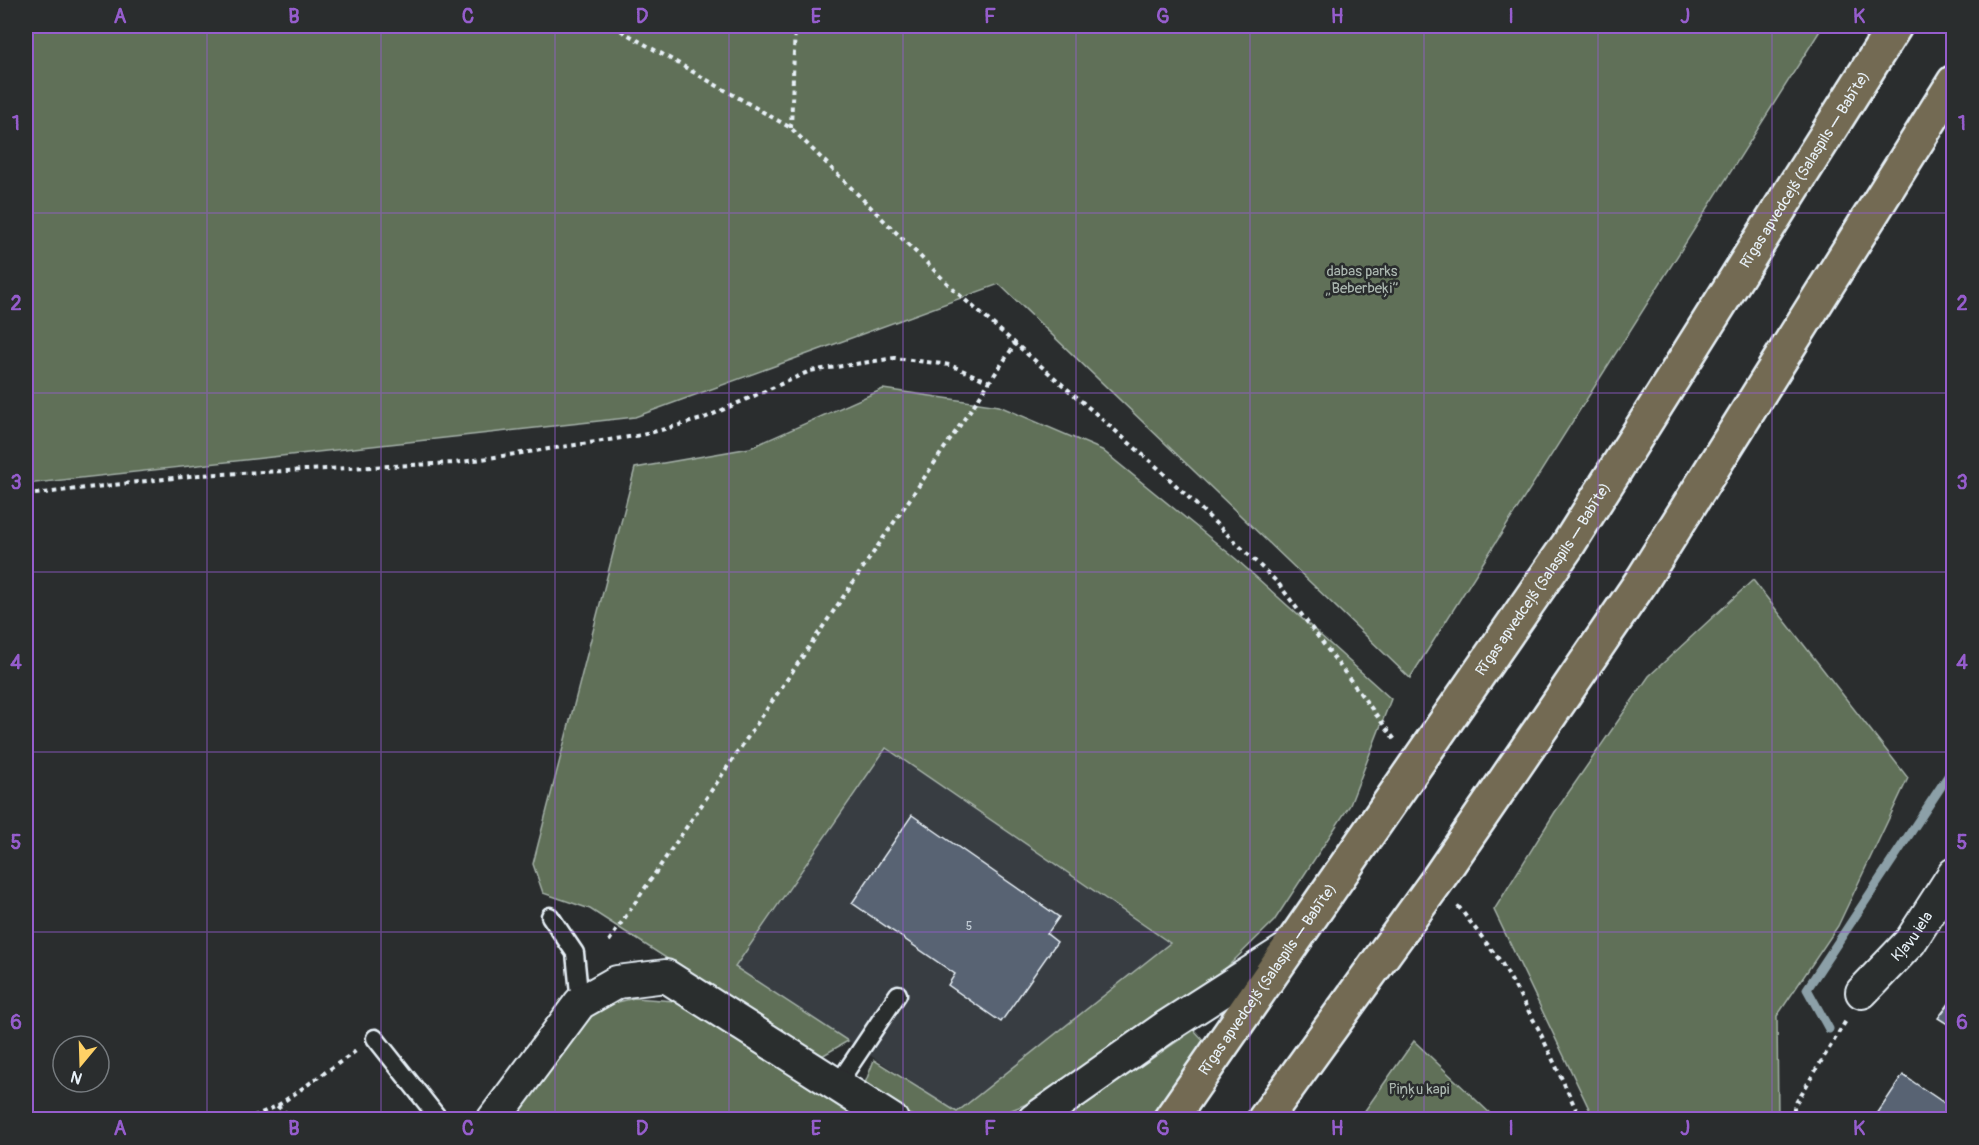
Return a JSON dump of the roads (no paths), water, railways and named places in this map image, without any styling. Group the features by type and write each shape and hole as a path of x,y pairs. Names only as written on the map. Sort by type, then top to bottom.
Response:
{"highway":[{"name":"Rīgas apvedceļš (Salaspils — Babīte)","path":"1170,1119 1568,545 1895,26"},
{"path":"1264,1119 1438,879 1643,579 1953,82"}],"street":[{"name":"Kļavu iela","path":"1862,992 1910,942 1953,874"},
{"path":"1034,1119 1166,1027 1286,950"},
{"path":"493,1119 580,1003 617,982 666,976 892,1119"}],"lane":[{"path":"550,916 575,953 580,1003"},
{"path":"837,1084 898,994"},
{"path":"375,1038 440,1119"}],"waterway":[{"path":"1829,1029 1807,989 1954,767"}],"park label":[{"name":"dabas parks „Beberbeķi”","path":"1362,280"},
{"name":"Piņķu kapi","path":"1419,1089"}]}
